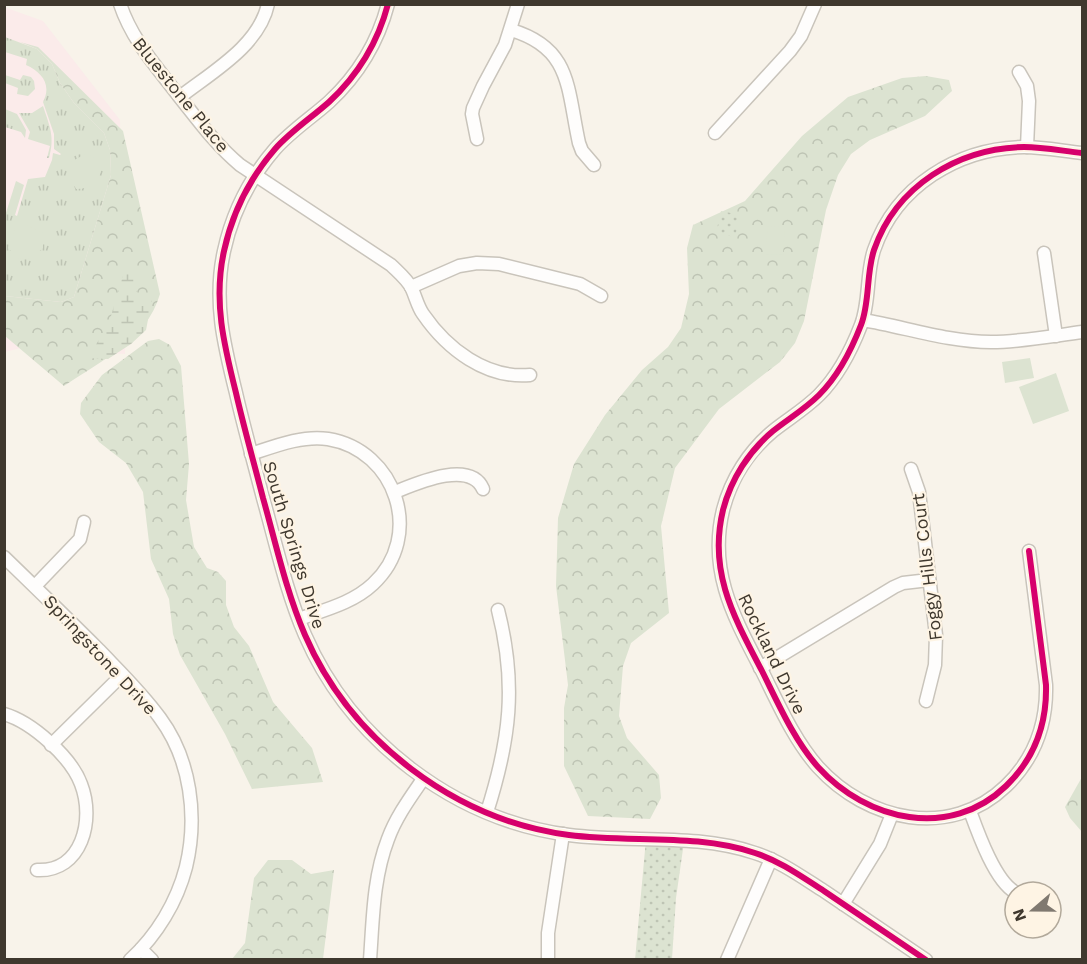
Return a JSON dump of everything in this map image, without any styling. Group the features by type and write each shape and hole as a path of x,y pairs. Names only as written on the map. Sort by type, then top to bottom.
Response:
{"street":[{"name":"Bluestone Place","path":"120,4 132,34 220,147 256,175 391,265 411,287 422,313 436,332 455,350 487,369 507,376 530,375"},
{"path":"180,97 245,46 260,27 268,4"},
{"name":"South Springs Drive","path":"388,4 376,38 362,64 346,84 283,141 256,175 240,202 228,234 221,268 219,296 223,344 251,454 298,619 318,662 348,707 383,746 423,779 487,812 549,832 708,844 745,850 771,859 843,904 917,957"},
{"path":"477,139 473,108 511,30 518,4"},
{"path":"715,133 790,51 801,36 815,4"},
{"path":"511,30 537,40 555,56 565,75 579,143 582,151 594,165"},
{"path":"1019,72 1028,89 1027,147"},
{"name":"Rockland Drive","path":"1029,551 1046,686 1043,723 1033,751 1017,775 995,796 970,811 929,818 892,814 876,809 851,795 818,768 800,742 732,611 722,583 718,545 724,507 736,477 754,450 773,430 821,394 835,377 851,349 863,320 869,267 877,243 890,217 910,193 936,171 967,156 1001,148 1027,147 1083,153"},
{"path":"1044,253 1056,336"},
{"path":"411,287 459,266 499,264 580,284 601,296"},
{"path":"863,320 976,341 1003,342 1083,332"},
{"path":"251,454 305,439 327,439 343,443 358,449 376,464 387,477 395,492 399,512 399,532 395,549 383,573 371,586 353,598 298,619"},
{"name":"Foggy Hills Court","path":"911,469 919,492 936,649 933,678 926,701"},
{"path":"395,492 427,479 452,475 472,478 483,489"},
{"path":"35,586 80,538 84,522"},
{"name":"Springstone Drive","path":"4,557 150,705 169,732 181,758 191,800 190,846 184,876 164,918 130,960"},
{"path":"760,668 894,587 929,580"},
{"path":"487,812 504,757 510,706 504,633 498,610"},
{"path":"51,745 122,675"},
{"path":"4,714 22,721 51,745 69,764 80,781 86,801 86,822 80,843 69,860 64,865 50,871 37,870"},
{"path":"370,960 376,889 382,857 397,818 423,779"},
{"path":"970,811 1003,880"},
{"path":"843,904 880,844 892,814"},
{"path":"548,960 548,933 563,834"},
{"path":"727,960 771,859"},
{"path":"141,949 152,960"}],"shaded area":[{"path":"4,7 43,21 120,120 125,354 25,347 5,352"}],"green space":[{"path":"5,37 37,49 52,64 60,83 74,103 104,133 110,150 111,175 74,297 61,302 5,296 5,216 16,181 24,185 15,215 17,216 28,179 45,177 53,153 61,154 54,149 54,134 43,102 46,96 44,80 37,71 26,65 27,59 5,52"},
{"path":"20,42 38,47 123,131 160,294 144,325 133,337 107,358 64,386 5,336 5,296 61,302 74,297 111,175 110,150 104,133 74,103 60,83 52,64 37,49"},
{"path":"5,75 20,80 23,75 31,77 35,89 28,96 17,94 18,88 5,83"},
{"path":"926,76 949,80 952,91 925,116 870,140 851,154 838,175 826,210 804,321 795,343 780,362 719,409 675,468 661,526 669,613 631,643 623,666 619,716 627,738 659,775 661,798 650,819 588,816 564,766 564,708 568,685 556,586 558,518 574,464 605,415 642,370 668,347 681,328 689,294 687,248 693,225 745,201 802,136 848,97 902,78"},
{"path":"43,106 52,138 49,158 47,158 50,146 28,139 30,132 19,113 32,113"},
{"path":"5,109 17,114 26,130 25,138 21,132 5,127"},
{"path":"87,153 96,159 101,171 92,185 76,189 66,170 61,167 62,163 69,163"},
{"path":"721,211 740,215 735,237 716,233"},
{"path":"19,219 43,233 43,248 31,259 18,258 8,248 15,229 15,221"},
{"path":"768,226 785,227 783,255 765,254"},
{"path":"127,261 132,261 134,287 140,297 153,294 146,330 131,344 108,359 88,358 109,323"},
{"path":"159,339 170,345 181,366 189,464 186,500 194,547 207,568 218,572 226,581 226,605 234,627 249,646 273,702 312,748 323,782 252,789 225,734 180,655 173,634 169,599 151,559 143,492 126,463 99,442 80,414 81,403 102,375 148,341"},
{"path":"1030,358 1034,378 1005,383 1002,362"},
{"path":"1056,373 1069,411 1033,424 1019,387"},
{"path":"1082,777 1082,832 1070,818 1065,807"},
{"path":"646,839 684,842 676,898 672,959 635,960"},
{"path":"268,860 292,860 311,874 334,870 323,959 232,959 245,943 254,878"}],"cycle path":[{"path":"388,4 372,45 349,81 329,102 281,142 258,172 243,197 227,237 221,269 221,323 246,432 292,602 305,635 325,673 350,709 379,741 412,769 448,793 486,812 527,826 569,835 710,843 755,853 799,875 926,960"},
{"path":"1029,551 1046,685 1044,713 1037,740 1016,776 984,803 960,813 935,818 909,817 884,811 838,786 818,767 801,745 733,613 721,574 719,533 726,499 742,466 764,439 819,395 844,362 864,316 874,250 884,227 897,207 932,175 953,163 976,155 1000,149 1024,147 1082,153"}]}
